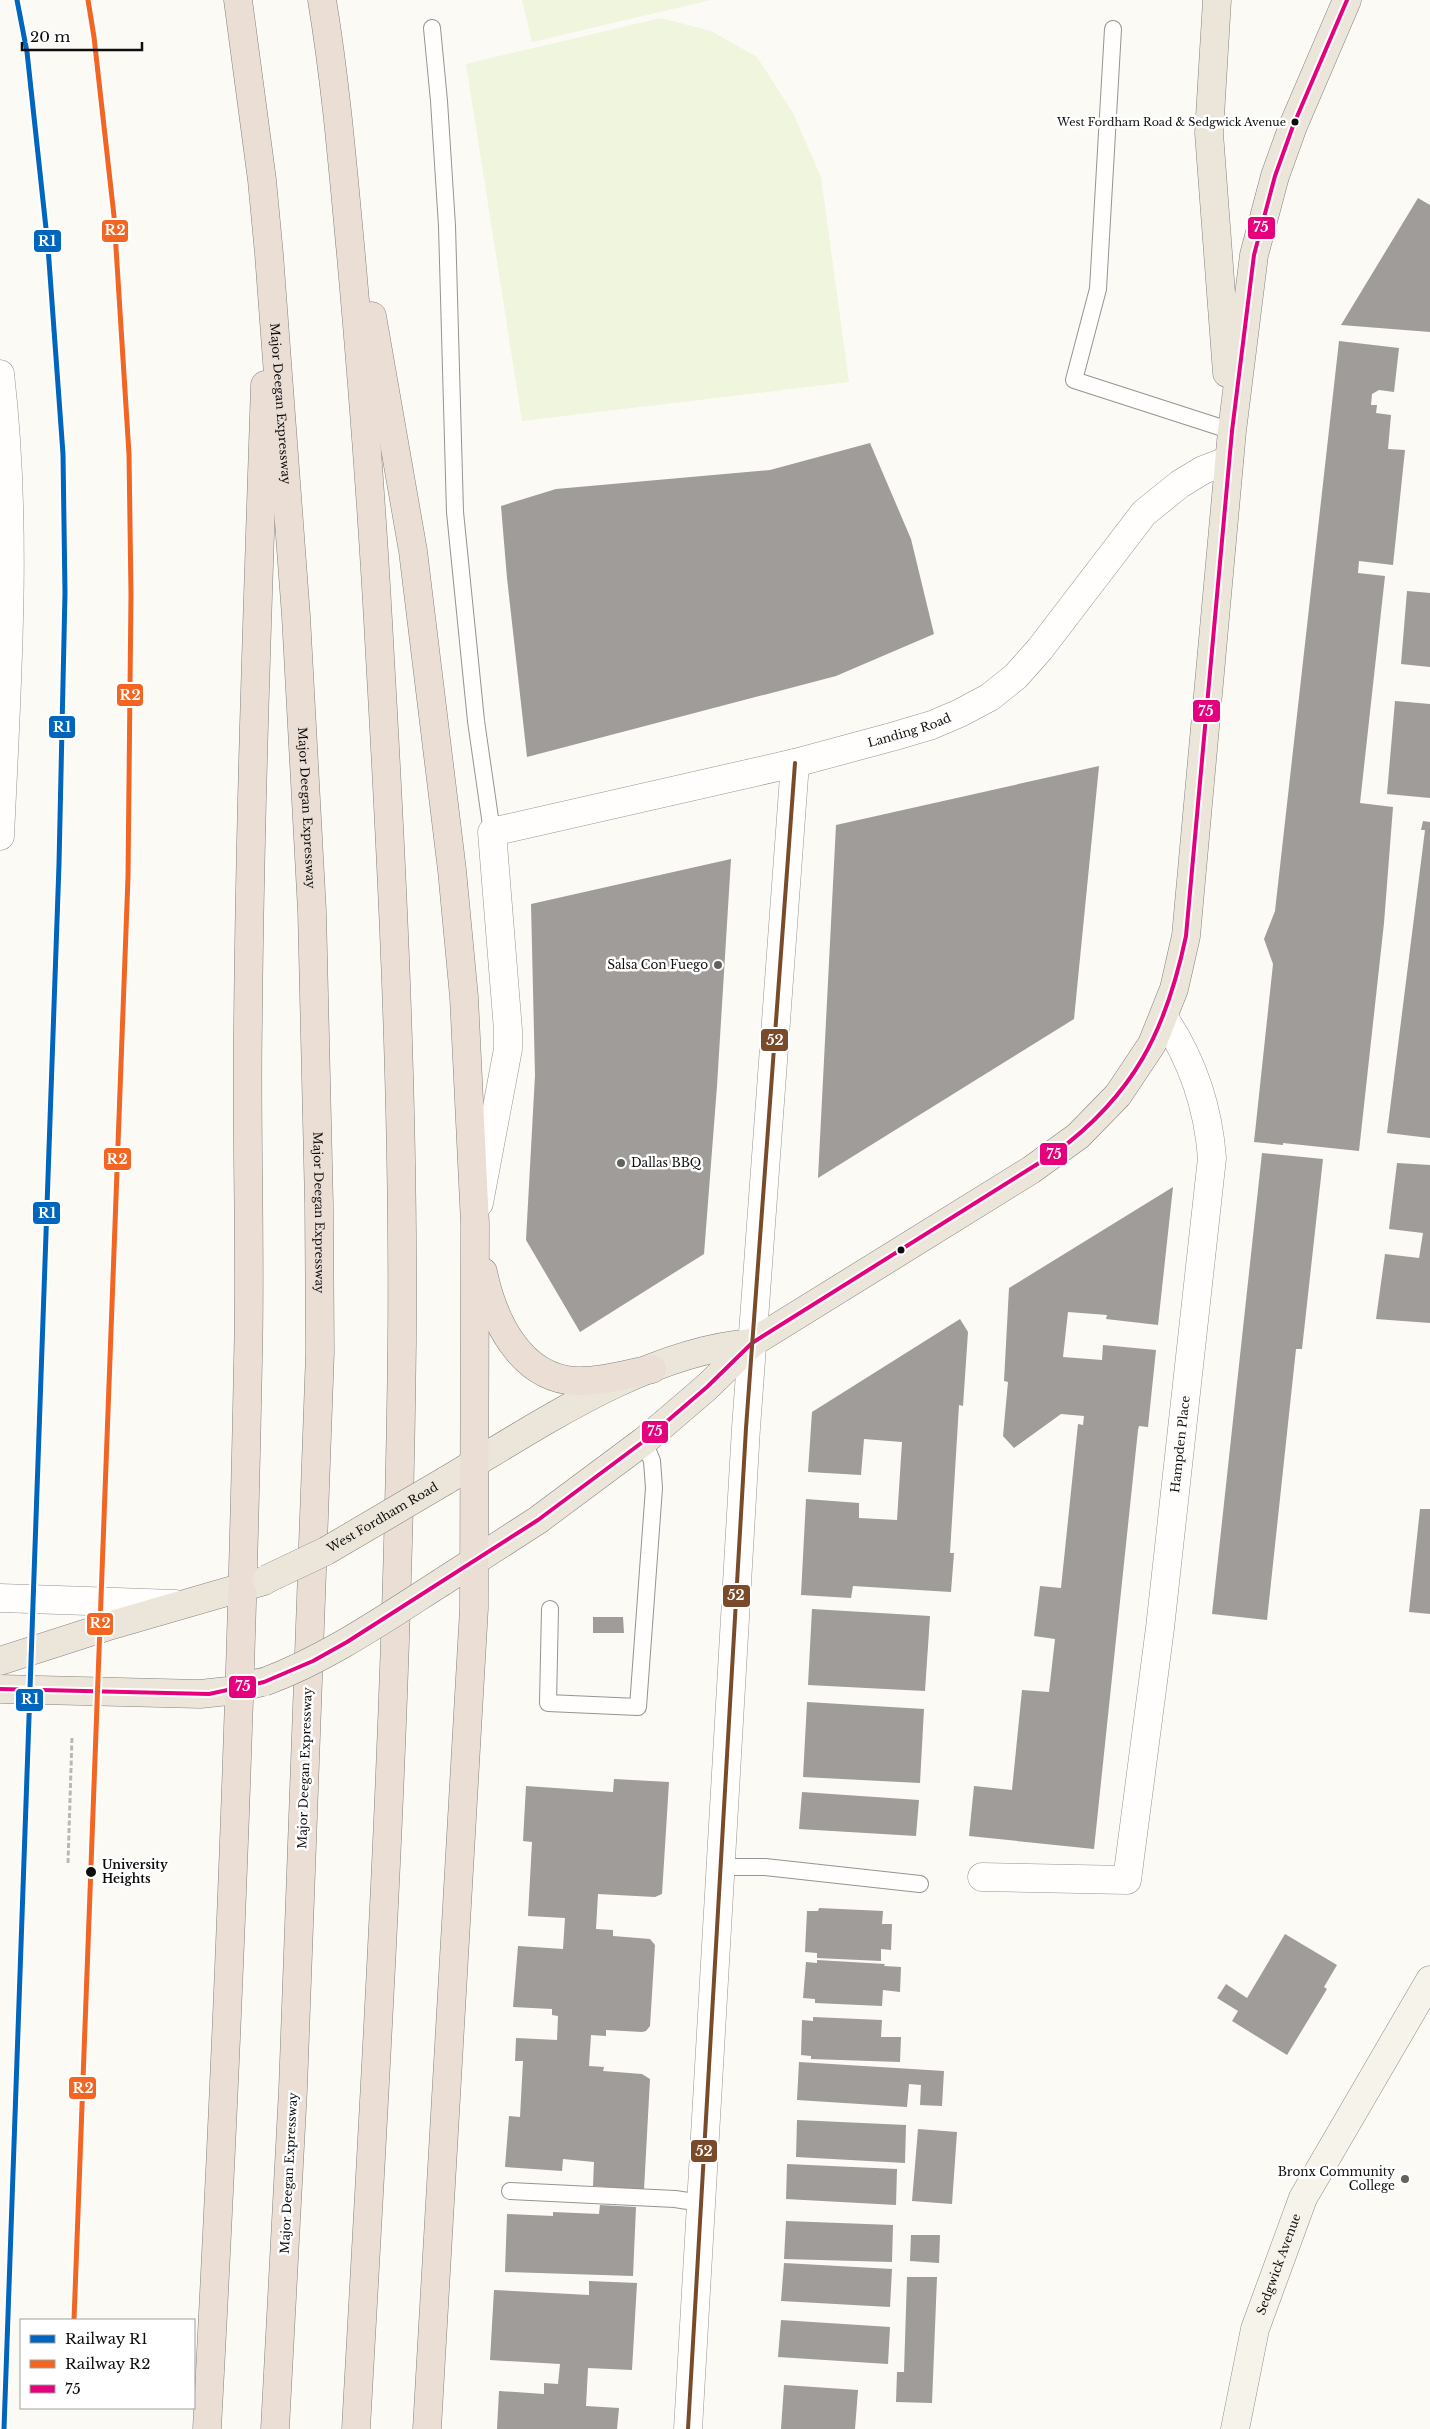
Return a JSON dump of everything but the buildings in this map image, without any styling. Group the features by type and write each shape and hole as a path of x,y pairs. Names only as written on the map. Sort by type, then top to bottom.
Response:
{"highway":[{"name":"Major Deegan Expressway","path":"238,0 262,180 281,400 305,774 316,1058 320,1332 299,1944 274,2429"},
{"path":"322,0 343,166 368,460 386,758 398,1043 402,1334 399,1498 384,1894 356,2429"},
{"path":"343,166 389,408 423,623 464,997 475,1224 474,1562 471,1657 427,2429"},
{"path":"207,2429 226,2068 243,1587 250,1271 249,893 268,254"},
{"path":"475,1224 485,1279 494,1306 511,1343 532,1365 560,1378 575,1381 595,1380 652,1369"}],"main road":[{"path":"1217,0 1209,133 1232,431"},
{"name":"West Fordham Road","path":"0,1689 240,1688 313,1661 347,1642 538,1520 644,1441 707,1386 752,1343 1031,1170 1078,1136 1118,1094 1152,1044 1164,1018 1174,989 1186,936 1229,460 1254,255 1264,215 1292,126 1346,0"},
{"name":"West Fordham Road","path":"0,1661 112,1625 243,1587 326,1551 562,1411 652,1369 730,1344 752,1343"},
{"name":"Sedgwick Avenue","path":"1235,2429 1254,2329 1303,2198 1430,1980"}],"street":[{"path":"0,374 10,600 0,836"},
{"name":"Landing Road","path":"492,832 795,762 932,725 990,697 1016,676 1040,649 1144,512 1180,484 1203,470 1229,460"},
{"path":"688,2429 752,1343 795,762"},
{"path":"475,1224 508,1049 492,832"},
{"name":"Hampden Place","path":"982,1876 1127,1880 1160,1628 1212,1158 1205,1106 1194,1071 1164,1018"},
{"path":"0,1598 184,1605"}],"lane":[{"path":"432,28 447,226 455,512 476,721 492,832"},
{"path":"1113,29 1098,289 1074,380 1232,431"},
{"path":"550,1609 548,1703 638,1707 654,1488 652,1461 644,1441"},
{"path":"721,1867 764,1867 920,1884"},
{"path":"510,2191 675,2199 700,2203"}],"path":[{"path":"68,1863 72,1738"}],"green space":[{"path":"522,0 711,0 532,42"},
{"path":"661,18 711,31 757,57 793,113 821,177 849,382 522,421 466,64"}],"rail line":[{"name":"R1","path":"4,2429 59,864 65,593 63,454 48,247 27,52 17,0"},
{"name":"R2","path":"74,2319 128,877 131,594 129,454 114,216 94,37 88,0"}],"transit line":[{"name":"75","path":"0,1689 209,1694 264,1682 313,1661 347,1642 538,1520 644,1441 707,1387 752,1343 1055,1153 1106,1108 1126,1084 1143,1058 1157,1031 1178,970 1186,936 1232,431 1254,255 1275,176 1293,126 1347,0"},
{"name":"52","path":"688,2429 746,1428 795,763"}],"place":[{"name":"West Fordham Road & Sedgwick Avenue","path":"1295,122"},
{"name":"Salsa Con Fuego","path":"718,965"},
{"name":"Dallas BBQ","path":"621,1163"},
{"name":"University Heights","path":"91,1872"},
{"name":"Bronx Community College","path":"1405,2179"}]}
